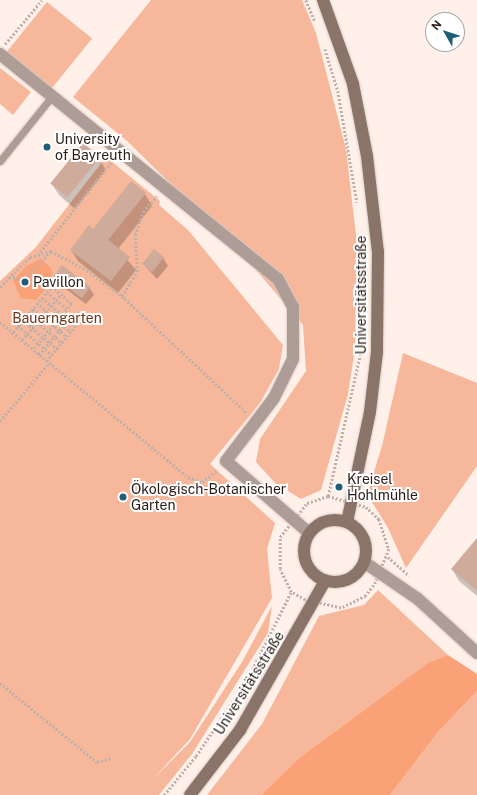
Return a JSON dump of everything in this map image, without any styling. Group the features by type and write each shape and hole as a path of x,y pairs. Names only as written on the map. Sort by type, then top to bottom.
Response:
{"main road":[{"name":"Universitätsstraße","path":"323,0 353,84 367,156 378,252 377,352 370,412 347,522"},
{"path":"322,522 347,522 362,534 366,552 364,562 360,570 344,581 325,581 316,576 305,561 304,552 309,533 322,522"},
{"name":"Universitätsstraße","path":"190,795 240,730 325,581"}],"street":[{"path":"0,54 278,279 293,306 293,359 285,380 226,461 309,533"},
{"path":"364,562 418,599 477,653"}],"lane":[{"path":"0,161 52,96"}],"path":[{"path":"0,50 42,0"},
{"path":"306,0 317,25"},
{"path":"324,46 338,91 358,207"},
{"path":"0,287 9,277 40,252 120,151"},
{"path":"122,296 137,272 135,235 143,212 164,187"},
{"path":"40,252 50,251 87,270 122,296 250,415"},
{"path":"9,277 25,279 50,251"},
{"path":"13,332 52,286 61,294 72,304 33,350"},
{"path":"47,292 67,309"},
{"path":"22,340 61,294"},
{"path":"0,421 48,362 52,354 76,326 42,298"},
{"path":"37,303 71,332"},
{"path":"33,308 67,337"},
{"path":"28,314 62,343"},
{"path":"23,320 57,349"},
{"path":"39,355 68,320"},
{"path":"0,322 188,478 202,482 217,471"},
{"path":"18,326 52,354"},
{"path":"328,496 349,413 363,334"},
{"path":"164,795 196,756 247,680 292,592"},
{"path":"0,683 97,762 111,758"}],"green space":[{"path":"151,0 302,0 316,33 346,149 357,244 355,349 348,394 321,490 301,499 275,483 256,462 260,439 306,371 303,325 245,257 126,140 73,97"},
{"path":"47,2 92,39 52,88 7,52"},
{"path":"0,68 31,92 13,115 0,104"},
{"name":"Ökologisch-Botanischer Garten","path":"106,157 160,201 159,205 188,230 283,345 279,369 260,403 210,464 275,523 267,549 272,598 190,739 151,781 190,742 242,662 272,606 268,633 192,754 159,795 0,795 0,281 36,247"},
{"path":"403,353 477,383 477,466 406,568 388,528 367,494 382,446"},
{"path":"378,590 448,655 429,662 299,758 261,795 207,795 262,724 319,616 364,605"},
{"path":"477,691 477,795 390,795 438,732"}],"shaded area":[{"path":"41,259 52,269 52,282 36,300 21,298 13,281 26,266"},
{"path":"448,655 477,674 477,691 438,732 390,795 261,795 299,758 429,662"}],"building":[{"path":"83,143 100,157 67,197 50,183"},
{"path":"131,181 146,193 108,240 130,257 111,281 70,250 89,225 93,229"},
{"path":"154,249 164,257 152,272 142,264"},
{"path":"62,265 90,287 82,298 53,276"},
{"path":"477,538 477,591 451,569"}],"place":[{"name":"University of Bayreuth","path":"47,147"},
{"name":"Pavillon","path":"25,282"},
{"name":"Kreisel Hohlmühle","path":"339,487"},
{"name":"Ökologisch-Botanischer Garten","path":"123,497"}],"park label":[{"name":"Bauerngarten","path":"57,318"}]}
